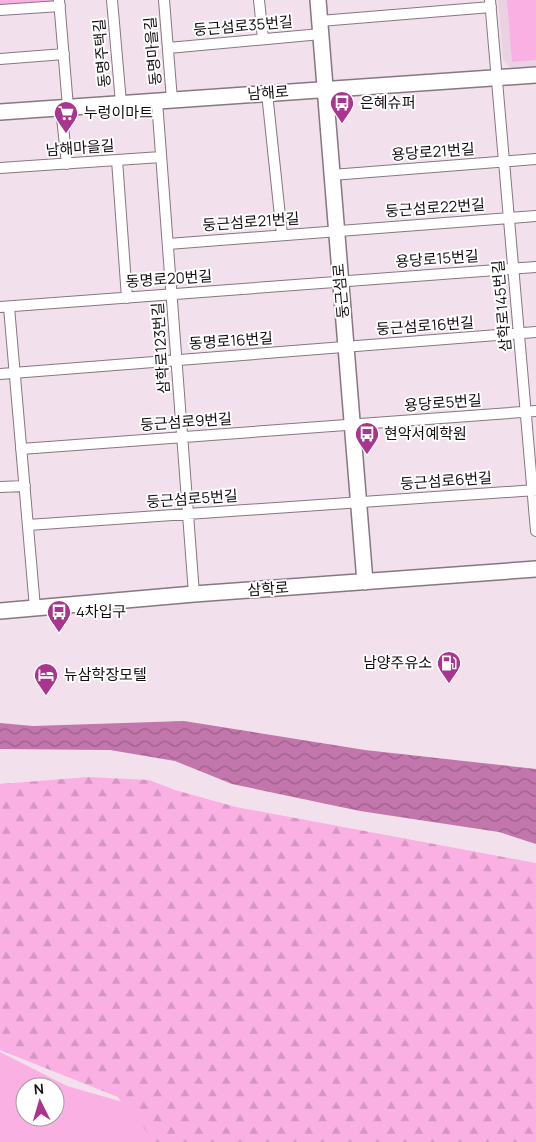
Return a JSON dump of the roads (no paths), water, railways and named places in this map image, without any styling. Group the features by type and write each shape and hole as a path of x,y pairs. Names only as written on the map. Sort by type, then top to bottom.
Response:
{"street":[{"name":"동명주택길","path":"112,0 121,103"},
{"name":"동명마을길","path":"164,0 168,48 165,100"},
{"path":"259,0 263,39"},
{"name":"둥근섬로","path":"318,0 365,582"},
{"path":"0,10 59,3 64,54 67,164"},
{"name":"둥근섬로35번길","path":"168,48 263,39 320,28 491,3"},
{"name":"삼학로145번길","path":"491,3 519,333 531,411 536,531"},
{"path":"0,60 64,54"},
{"name":"남해로","path":"0,112 536,75"},
{"path":"268,93 282,235"},
{"name":"삼학로123번길","path":"165,100 161,157 194,594"},
{"name":"남해마을길","path":"0,168 161,157"},
{"name":"용당로21번길","path":"332,175 536,159"},
{"path":"117,160 127,298"},
{"name":"둥근섬로22번길","path":"336,231 536,216"},
{"name":"둥근섬로21번길","path":"168,244 336,231"},
{"name":"용당로15번길","path":"340,281 536,267"},
{"name":"동명로20번길","path":"5,307 340,281"},
{"path":"5,307 15,373 35,608"},
{"name":"둥근섬로16번길","path":"346,347 536,332"},
{"name":"동명로16번길","path":"0,374 346,347"},
{"name":"용당로5번길","path":"352,424 531,411"},
{"name":"둥근섬로9번길","path":"22,448 352,424"},
{"path":"0,487 25,486"},
{"name":"둥근섬로6번길","path":"358,502 534,490"},
{"name":"둥근섬로5번길","path":"28,525 358,502"},
{"name":"삼학로","path":"0,611 194,594 536,569"}],"water":[{"path":"184,721 365,750 536,769 536,844 499,832 360,811 232,784 175,761 110,750 0,749 0,723 33,726"}],"place":[{"name":"은혜슈퍼","path":"342,124"},
{"name":"누렁이마트","path":"66,134"},
{"name":"현악서예학원","path":"367,455"},
{"name":"4차입구","path":"59,633"},
{"name":"남양주유소","path":"449,684"},
{"name":"뉴삼학장모텔","path":"46,696"}]}
